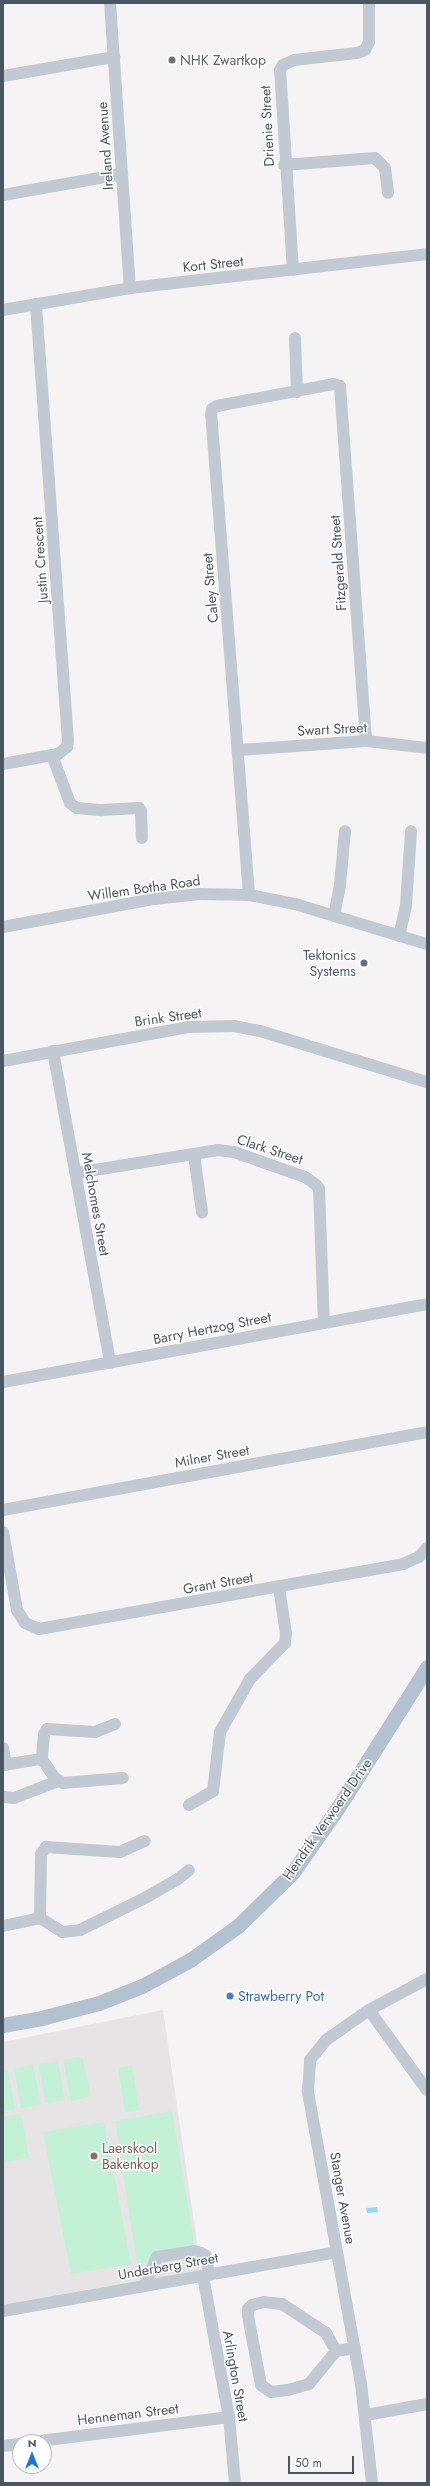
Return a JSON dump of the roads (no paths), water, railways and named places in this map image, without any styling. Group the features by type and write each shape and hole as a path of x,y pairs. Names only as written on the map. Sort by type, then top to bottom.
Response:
{"main road":[{"name":"Hendrik Verwoerd Drive","path":"3,2025 41,2018 99,2003 142,1986 190,1960 238,1926 293,1872 337,1809 427,1667"}],"street":[{"name":"Ireland Avenue","path":"110,3 130,288"},
{"name":"Drienie Street","path":"293,270 284,165 279,74 281,68 294,60 357,53 365,50 369,42 369,3"},
{"path":"3,76 114,57"},
{"path":"284,165 375,158 386,168 388,193"},
{"path":"3,195 122,174"},
{"name":"Kort Street","path":"3,310 130,288 293,270 402,255 427,254"},
{"name":"Justin Crescent","path":"36,304 68,733 66,747 52,756"},
{"path":"295,338 297,392"},
{"name":"Caley Street","path":"249,894 239,750 211,413 213,408 221,404 339,384"},
{"name":"Fitzgerald Street","path":"339,384 366,741"},
{"name":"Swart Street","path":"239,750 366,741 427,748"},
{"path":"3,764 52,756 70,804 77,808 102,810 139,808 141,812 142,838"},
{"path":"334,916 340,885 345,831"},
{"path":"399,936 406,905 410,831"},
{"name":"Willem Botha Road","path":"3,927 154,899 200,894 249,894 295,904 427,944"},
{"name":"Brink Street","path":"3,1061 188,1027 234,1026 260,1030 427,1082"},
{"name":"Melchomes Street","path":"53,1051 110,1363"},
{"name":"Clark Street","path":"76,1173 218,1150 234,1152 303,1176 316,1185 318,1189 324,1323"},
{"path":"194,1155 202,1212"},
{"name":"Barry Hertzog Street","path":"3,1382 427,1304"},
{"name":"Milner Street","path":"3,1510 427,1432"},
{"name":"Grant Street","path":"3,1532 17,1610 26,1623 31,1627 49,1629 403,1564 419,1557 427,1548"},
{"path":"189,1805 213,1791 220,1732 250,1679 285,1643 286,1634 279,1587"},
{"path":"58,1781 42,1759 44,1734 47,1728 95,1732 115,1724"},
{"path":"3,1748 4,1765 42,1759"},
{"path":"4,1796 14,1798 58,1781 69,1784 123,1778"},
{"path":"40,1918 41,1854 46,1847 123,1851 145,1841"},
{"path":"3,1926 40,1918 62,1932 80,1930 145,1898 178,1879 189,1870"},
{"name":"Stanger Avenue","path":"372,2483 366,2416 355,2348 308,2091 310,2060 326,2040 370,2010 427,1979"},
{"path":"370,2010 427,2090"},
{"name":"Arlington Street","path":"144,2286 157,2257 194,2251 206,2256 206,2275 229,2416 235,2483"},
{"name":"Underberg Street","path":"3,2311 337,2252"},
{"path":"336,2351 326,2333 282,2304 264,2302 248,2309 260,2378 264,2389 278,2392 309,2384 336,2351 355,2348"},
{"path":"366,2416 427,2404"},
{"name":"Henneman Street","path":"52,2439 229,2416"}],"water":[{"path":"377,2207 378,2212 367,2213 366,2208"}],"place":[{"name":"NHK Zwartkop","path":"172,60"},
{"name":"Tektonics Systems","path":"364,963"},
{"name":"Strawberry Pot","path":"230,1996"},
{"name":"Laerskool Bakenkop","path":"94,2156"}]}
